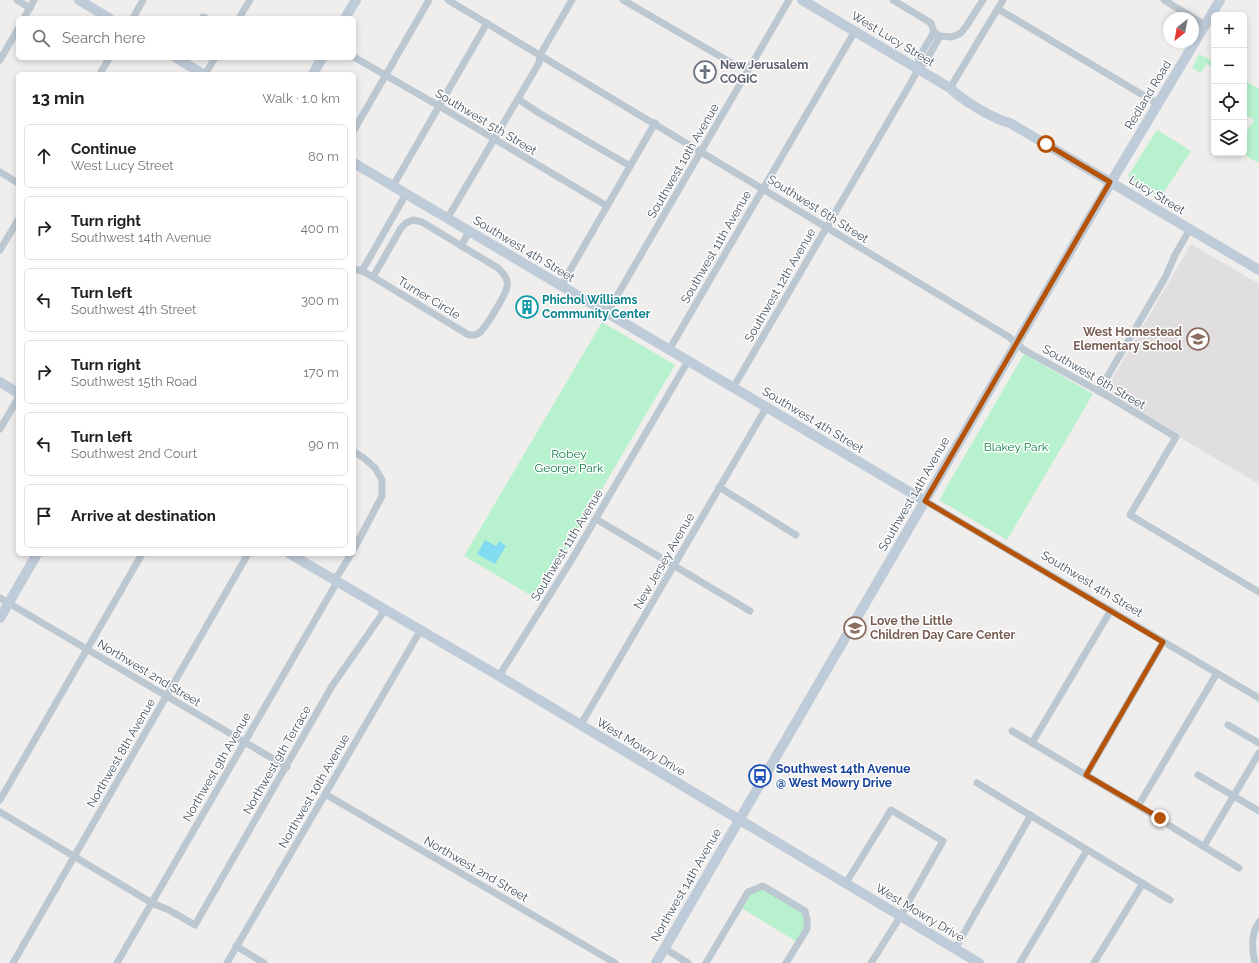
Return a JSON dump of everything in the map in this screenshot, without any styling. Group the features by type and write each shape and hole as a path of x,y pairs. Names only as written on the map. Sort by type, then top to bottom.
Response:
{"street":[{"path":"16,0 30,8"},
{"path":"25,16 34,0"},
{"path":"78,0 106,16"},
{"path":"134,16 143,0"},
{"path":"240,16 250,0"},
{"path":"347,16 356,0"},
{"path":"356,126 429,0"},
{"name":"Southwest 6th Street","path":"448,0 1009,337 1024,350 1099,391 1176,437 1130,514 1259,592"},
{"path":"447,219 495,140 539,63 540,55 572,0"},
{"path":"623,0 735,65"},
{"name":"Southwest 10th Avenue","path":"607,313 789,0"},
{"name":"West Lucy Street","path":"802,0 950,88 957,95 1001,121 1010,123 1110,182"},
{"path":"893,0 931,23 937,34 952,36 960,33 967,26 983,0"},
{"path":"950,88 1003,0"},
{"path":"1164,0 1205,25"},
{"name":"Redland Road","path":"1110,182 1220,0"},
{"path":"998,9 1158,104"},
{"path":"393,186 487,23"},
{"name":"Southwest 11th Avenue","path":"670,350 855,31"},
{"path":"0,60 16,32"},
{"name":"Southwest 12th Avenue","path":"733,388 918,69 926,61 937,34"},
{"name":"Southwest 5th Street","path":"356,58 386,74 607,206"},
{"path":"101,72 108,60"},
{"path":"180,60 200,72"},
{"path":"205,72 214,60"},
{"path":"314,72 321,60"},
{"path":"518,99 539,113 630,166"},
{"path":"561,286 654,123"},
{"name":"Southwest 4th Street","path":"356,164 766,408 1259,698"},
{"path":"0,172 16,182"},
{"name":"Lucy Street","path":"1110,182 1259,270"},
{"name":"Southwest 14th Avenue","path":"739,819 1110,182"},
{"path":"362,271 406,194"},
{"name":"Turner Circle","path":"413,220 422,222 461,246 498,268 506,277 508,287 500,303 479,333 471,336 373,277 401,228 406,223 413,220"},
{"path":"0,250 16,223"},
{"path":"1099,391 1166,276 1175,255 1190,229"},
{"path":"461,246 469,232"},
{"path":"356,270 373,277"},
{"name":"Southwest 11th Avenue","path":"499,676 571,561 688,361"},
{"path":"0,382 16,392"},
{"path":"0,429 16,401"},
{"name":"New Jersey Avenue","path":"580,726 633,638 673,566 766,408"},
{"path":"356,453 375,468 382,480 382,496 356,545"},
{"path":"719,487 796,535"},
{"path":"596,519 750,611"},
{"path":"0,618 4,600 36,556"},
{"path":"0,800 141,556"},
{"name":"Northwest 8th Avenue","path":"12,963 167,697 247,556"},
{"name":"West Mowry Drive","path":"293,556 499,676 580,726 739,819 900,917 979,963"},
{"name":"Northwest 9th Avenue","path":"117,963 350,556"},
{"name":"Northwest 2nd Street","path":"4,600 287,767"},
{"name":"Northwest 9th Terrace","path":"152,903 169,910 195,926 332,686 385,610"},
{"path":"1032,743 1111,610"},
{"name":"Northwest 10th Avenue","path":"227,963 420,631"},
{"path":"1086,775 1163,642"},
{"path":"1138,806 1217,673"},
{"path":"1228,725 1259,743"},
{"path":"1012,731 1160,818"},
{"path":"1204,846 1259,753"},
{"path":"1198,775 1259,811"},
{"path":"978,783 1170,900"},
{"name":"Northwest 2nd Street","path":"325,794 615,963"},
{"path":"846,883 891,810 943,841 872,963"},
{"path":"0,812 152,903"},
{"path":"955,949 1031,815"},
{"name":"Northwest 14th Avenue","path":"656,963 739,819"},
{"path":"1170,826 1239,868"},
{"path":"1020,963 1088,850"},
{"path":"1094,963 1142,883"},
{"path":"706,963 748,892 763,886 806,911 808,919 807,929 786,963"},
{"path":"1255,963 1252,946 1254,934 1258,924"},
{"path":"236,946 264,963"},
{"path":"664,948 688,963"}],"shaded area":[{"name":"West Homestead Elementary School","path":"1191,244 1259,284 1259,484 1104,393"}],"green space":[{"path":"1199,54 1211,60 1211,66 1207,64 1201,73 1192,68"},
{"path":"1247,82 1259,89 1259,163 1247,156 1247,132 1254,120 1247,116"},
{"path":"1157,130 1191,151 1160,198 1128,176"},
{"name":"Robey George Park","path":"602,322 675,365 537,599 464,556"},
{"name":"Blakey Park","path":"1024,354 1093,394 1007,540 939,500"},
{"path":"763,887 805,911 806,929 797,942 740,907 749,893"}],"water":[{"path":"485,540 496,546 499,541 506,546 495,564 477,554"}],"place":[{"name":"New Jerusalem COGIC","path":"705,72"},
{"name":"Phichol Williams Community Center","path":"527,307"},
{"name":"West Homestead Elementary School","path":"1198,339"},
{"name":"Love the Little Children Day Care Center","path":"855,628"},
{"name":"Southwest 14th Avenue @ West Mowry Drive","path":"760,776"}],"route":[{"path":"1046,144 1110,182 925,501 1163,642 1086,775 1160,818"}]}
